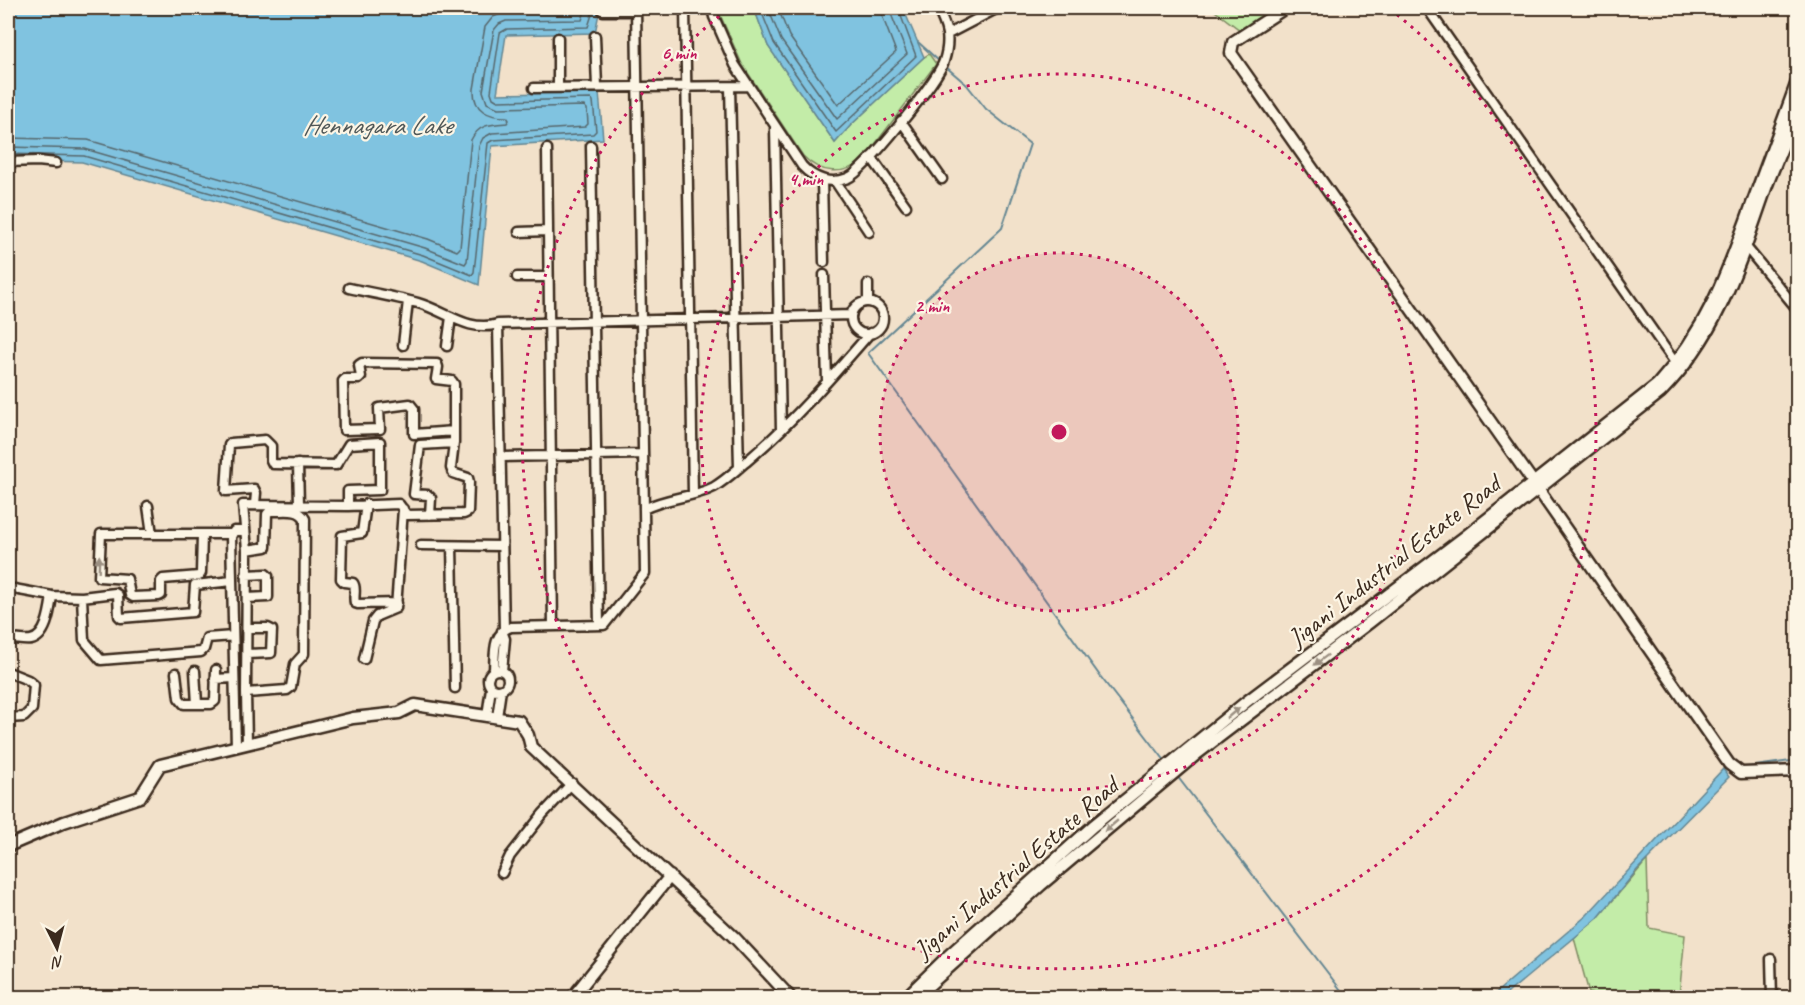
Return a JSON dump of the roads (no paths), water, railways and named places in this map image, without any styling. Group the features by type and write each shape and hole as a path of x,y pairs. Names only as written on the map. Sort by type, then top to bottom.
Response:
{"main road":[{"path":"1286,8 1233,42 1231,53 1735,769 1741,773 1797,771"},
{"name":"Jigani Industrial Estate Road","path":"1536,486 1657,385 1694,339 1730,265 1797,79"},
{"name":"Jigani Industrial Estate Road","path":"915,998 1246,702 1661,392 1682,371 1719,313 1797,108"},
{"path":"8,846 64,822 140,797 160,765 248,743 353,718 399,713 415,705 519,721 528,735 531,747 735,938 791,998"},
{"name":"Jigani Industrial Estate Road","path":"905,998 948,956 1093,826 1172,769"},
{"path":"572,998 670,876"}],"street":[{"path":"685,8 693,494"},
{"path":"712,8 735,65 802,166 811,175 822,180 834,181 854,176 938,75 946,53 948,34 937,8"},
{"path":"1427,8 1676,364"},
{"path":"498,671 497,638 503,631 511,627 604,625 645,573 636,9 603,11"},
{"path":"948,34 992,9"},
{"path":"595,36 597,87"},
{"path":"558,38 558,88"},
{"path":"534,88 749,86"},
{"path":"730,87 739,468"},
{"path":"901,121 942,179"},
{"path":"775,126 781,430"},
{"path":"591,146 599,625"},
{"path":"547,149 553,626"},
{"path":"871,157 906,206"},
{"path":"8,162 56,163"},
{"path":"822,180 824,262"},
{"path":"834,181 869,232"},
{"path":"519,232 548,231"},
{"path":"1746,247 1797,310"},
{"path":"824,275 827,381"},
{"path":"517,277 548,277"},
{"path":"868,284 868,302"},
{"path":"349,288 420,304 474,326 549,322 851,315"},
{"path":"403,345 408,301"},
{"path":"644,509 716,486 781,430 870,333 880,326 882,315 875,304 868,302 859,304 851,315 856,329 862,333 870,333"},
{"path":"447,346 451,317"},
{"path":"498,324 503,631"},
{"path":"248,743 247,550 243,505 399,504 407,515 464,514 468,512 468,478 453,473 451,468 454,443 454,384 452,381 436,379 437,364 362,363 359,365 361,377 359,379 343,381 344,430 380,429"},
{"path":"348,506 348,491 380,490 380,408 410,405 414,409 414,434 454,431"},
{"path":"255,504 254,489 226,491 231,442 265,440 271,446 271,463 336,465 349,444 380,442"},
{"path":"429,515 431,498 428,495 414,494 420,446 454,443"},
{"path":"501,457 643,454"},
{"path":"298,464 299,504"},
{"path":"366,504 362,534 342,536 341,579 355,586 355,603 397,603"},
{"path":"148,506 152,534"},
{"path":"364,659 373,621 377,616 396,608 403,509"},
{"path":"235,700 246,696 287,690 291,687 295,664 304,654 305,519 303,515 298,512 270,511 267,514 266,547 247,550"},
{"path":"202,535 199,576 164,579 161,581 161,595 159,596 133,597 130,595 128,579 99,577 101,534 202,535 232,534 237,530 244,531"},
{"path":"232,534 236,746"},
{"path":"421,545 502,546"},
{"path":"452,546 455,688"},
{"path":"246,575 266,574 268,576 268,597 247,598"},
{"path":"8,590 14,588 52,596 82,597 117,594 119,618 121,618 192,612 194,611 195,585 232,581"},
{"path":"8,642 11,639 31,640 38,637 48,620 52,596"},
{"path":"82,597 84,640 101,660 201,651 204,649 207,638 234,636"},
{"path":"233,619 247,617"},
{"path":"247,628 272,630 271,653 247,654"},
{"path":"176,673 179,699 184,704 214,703 216,670"},
{"path":"195,671 197,704"},
{"path":"492,717 491,688 488,677 498,671"},
{"path":"492,717 501,690 506,686 508,680 506,674 498,671"},
{"path":"8,672 34,685 32,709 24,717 8,718"},
{"path":"215,680 234,678"},
{"path":"491,688 501,690"},
{"path":"502,873 510,856 543,814 572,783"},
{"path":"1771,959 1772,998"}],"water":[{"name":"Hennagara Lake","path":"8,8 600,8 595,33 506,35 497,94 599,92 603,139 492,146 479,285 422,261 82,162 8,160"},
{"path":"754,8 903,8 924,57 851,125 835,143 768,46"},
{"path":"1723,769 1729,777 1637,870 1598,918 1503,997 1491,997 1586,916"}],"waterway":[{"path":"918,42 940,62"},
{"path":"945,66 967,85 986,109 1030,144 1002,228 868,353 1100,676 1166,762"},
{"path":"1741,768 1798,760"},
{"path":"1177,776 1347,998"}]}
